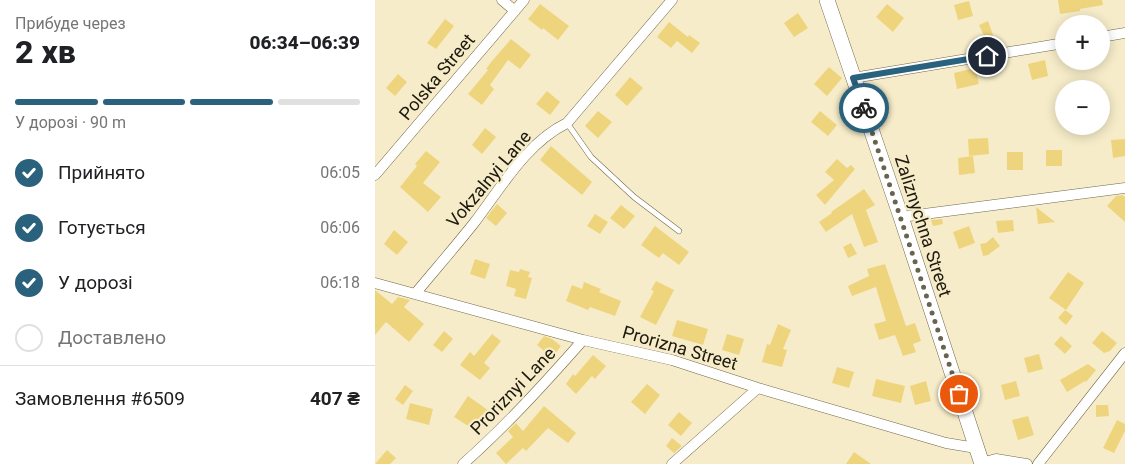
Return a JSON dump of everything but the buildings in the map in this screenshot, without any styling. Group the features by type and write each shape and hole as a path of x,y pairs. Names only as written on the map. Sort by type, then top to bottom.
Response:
{"street":[{"path":"502,0 515,11"},
{"name":"Polska Street","path":"375,175 523,0"},
{"name":"Vokzalnyi Lane","path":"415,294 528,153 557,128 567,123 672,0"},
{"name":"Zaliznychna Street","path":"827,0 901,217 981,463"},
{"path":"1110,36 1125,33"},
{"path":"853,78 1055,44"},
{"path":"901,217 1125,188"},
{"name":"Prorizna Street","path":"375,283 583,340 672,360 758,388 946,443 976,448"},
{"name":"Proriznyi Lane","path":"463,464 483,447 583,340"},
{"path":"1038,464 1125,353"},
{"path":"672,464 758,388"},
{"path":"981,463 996,459 1027,464"}],"lane":[{"path":"567,123 591,157 634,197 679,231"}],"way so far":[{"path":"864,108 959,394"}],"route":[{"path":"864,108 853,78 987,56"}]}
